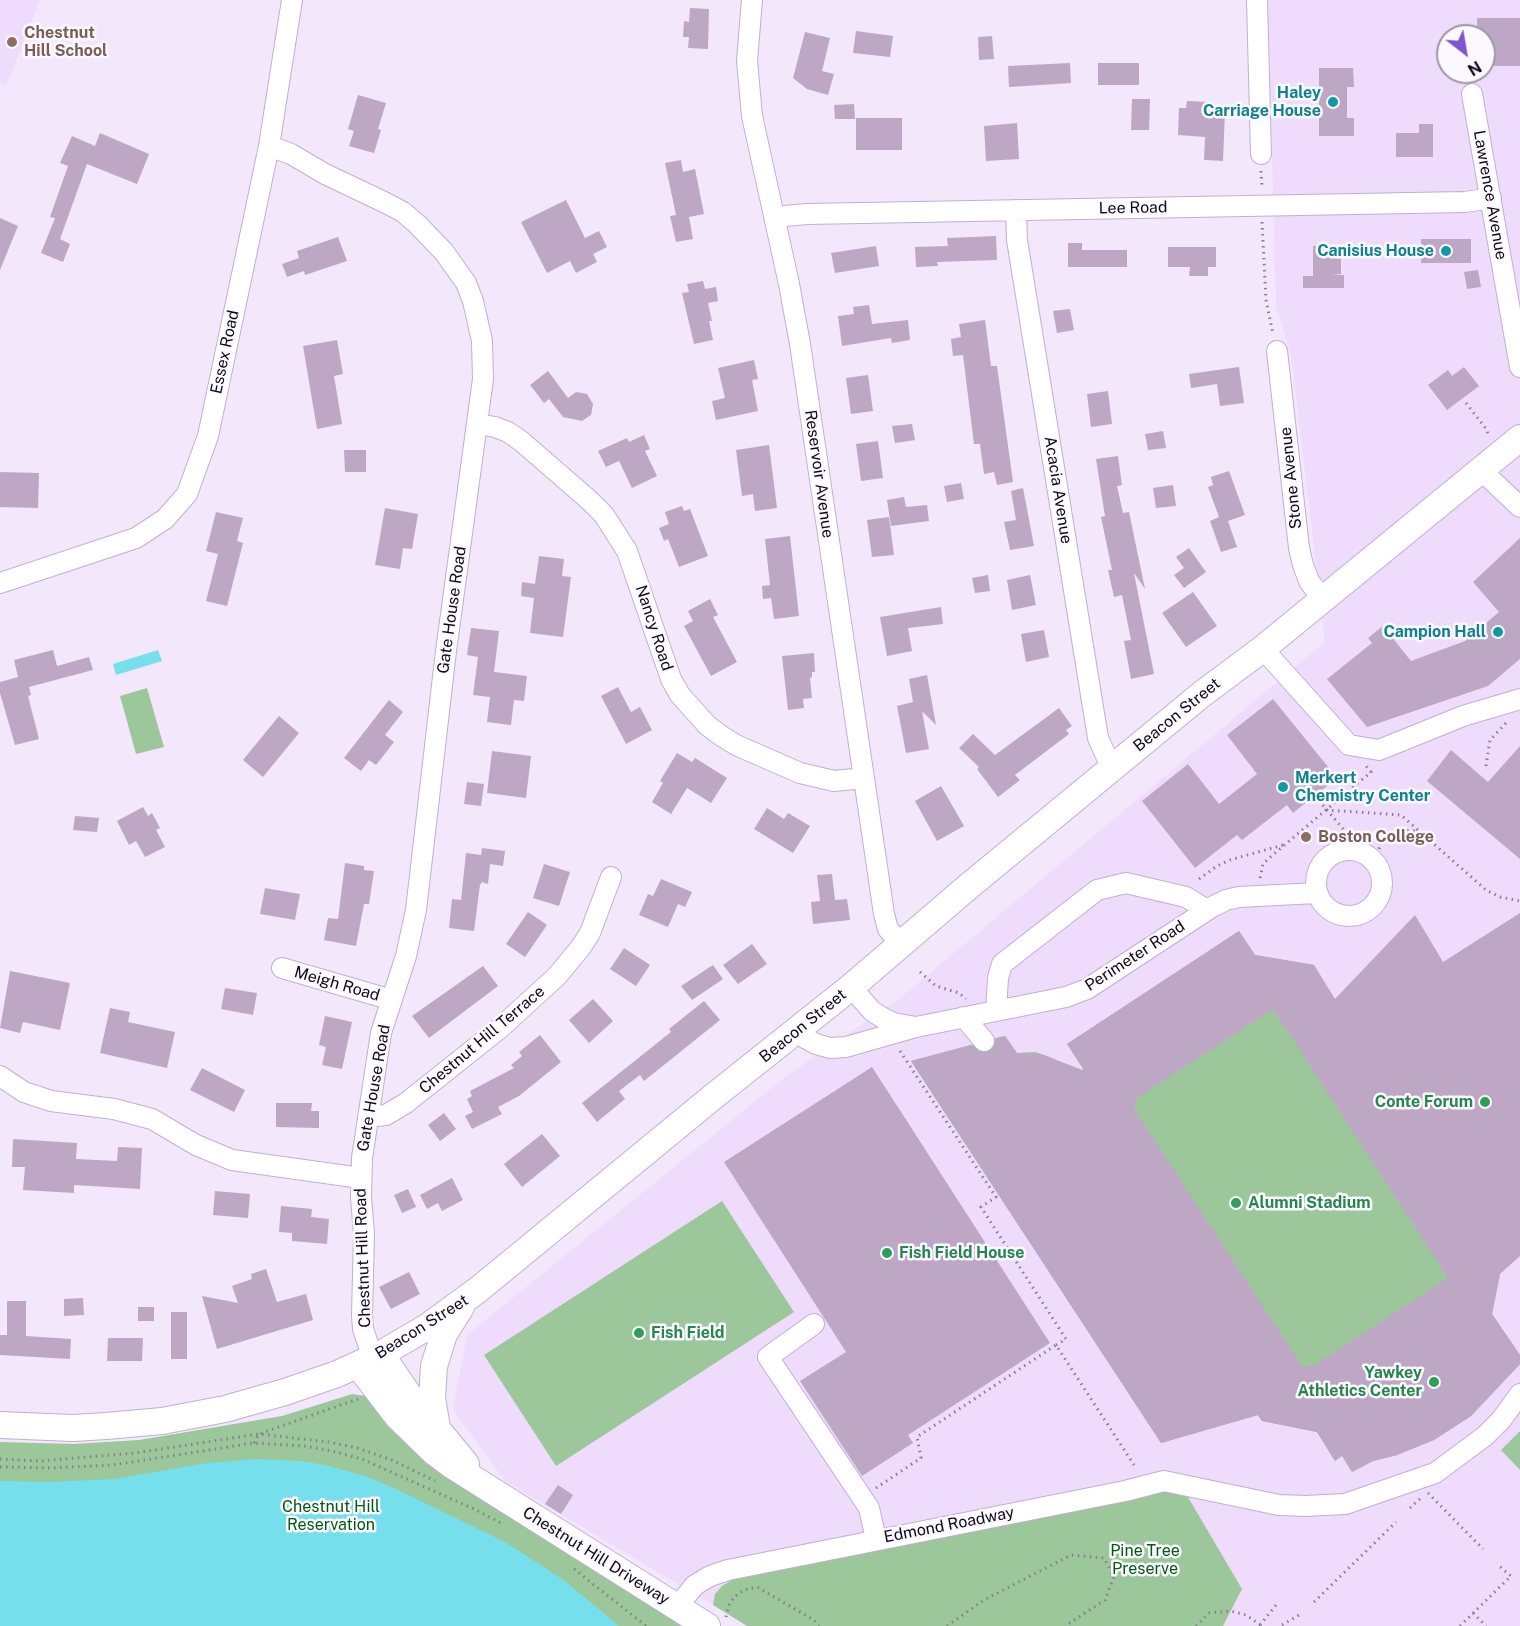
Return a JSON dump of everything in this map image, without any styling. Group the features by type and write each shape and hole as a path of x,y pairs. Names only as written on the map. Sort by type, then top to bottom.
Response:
{"main road":[{"name":"Beacon Street","path":"0,1425 95,1427 137,1424 195,1415 285,1392 371,1359 418,1332 464,1302 714,1096 851,987 1113,766 1202,694 1263,649 1520,438"},
{"path":"437,1428 432,1398 434,1366 444,1334 464,1302"},
{"name":"Chestnut Hill Driveway","path":"371,1359 408,1394 485,1487"},
{"name":"Chestnut Hill Driveway","path":"371,1359 398,1417 440,1456 485,1487 677,1607 715,1624"}],"street":[{"name":"Essex Road","path":"0,583 136,538 165,519 187,494 208,436 269,146 292,0"},
{"name":"Reservoir Avenue","path":"752,0 747,52 747,87 800,344 884,914 888,928 901,945"},
{"path":"1257,0 1261,154"},
{"name":"Lawrence Avenue","path":"1472,94 1520,367"},
{"name":"Gate House Road","path":"269,146 291,154 403,212 431,236 466,283 479,322 484,361 446,651 416,910 406,956 381,1033 361,1178"},
{"name":"Lee Road","path":"774,217 807,214 1466,202 1491,198"},
{"name":"Acacia Avenue","path":"1016,210 1017,240 1098,738 1113,766"},
{"name":"Stone Avenue","path":"1277,351 1302,565 1309,581 1323,600"},
{"name":"Nancy Road","path":"477,423 508,432 521,441 604,515 627,550 670,679 680,695 707,724 736,745 800,773 834,781 864,778"},
{"path":"1482,471 1520,507"},
{"path":"1263,649 1349,745 1379,750 1462,716 1516,708"},
{"name":"Chestnut Hill Terrace","path":"368,1117 386,1115 406,1103 499,1029 557,976 590,933 611,877"},
{"path":"996,1011 998,978 1002,964 1097,890 1126,883 1186,897 1207,910"},
{"name":"Perimeter Road","path":"798,1030 805,1038 830,1048 854,1045 916,1027 965,1008 996,1011 1066,997 1087,989 1207,910 1226,900 1239,897 1317,893"},
{"name":"Meigh Road","path":"282,968 392,1000"},
{"name":"Perimeter Road","path":"851,987 872,1011 883,1018 893,1023 916,1027"},
{"path":"965,1008 984,1041"},
{"name":"Chestnut Hill Road","path":"0,1076 24,1092 51,1101 114,1109 153,1119 196,1145 232,1160 361,1178 364,1234 362,1315 363,1329 371,1359"},
{"path":"814,1324 768,1357 862,1496 869,1508 876,1539"},
{"name":"Edmond Roadway","path":"677,1607 695,1586 710,1576 728,1570 1125,1491 1164,1480 1279,1505 1345,1504 1435,1473 1485,1436 1501,1420 1520,1394"}],"path":[{"path":"1261,154 1266,300 1277,351"},
{"path":"1466,403 1488,434"},
{"path":"1486,766 1490,740 1516,708"},
{"path":"1260,882 1263,864 1366,777"},
{"path":"1315,795 1350,837"},
{"path":"1326,810 1401,815 1486,890 1500,897 1520,901"},
{"path":"1379,849 1382,841 1396,834 1411,830 1422,833"},
{"path":"1199,879 1230,860 1285,845"},
{"path":"920,972 936,986 959,993 965,1008"},
{"path":"862,1496 921,1458 917,1437 1066,1339 981,1207 996,1197 899,1049"},
{"path":"1056,1345 1134,1465"},
{"path":"0,1459 39,1461 135,1453 259,1434 365,1398"},
{"path":"254,1443 259,1434"},
{"path":"259,1434 329,1442 357,1448 392,1460 438,1482"},
{"path":"0,1467 50,1468 112,1465 254,1443 323,1449 362,1460 474,1509 505,1526"},
{"path":"1417,1493 1427,1493 1483,1549"},
{"path":"1410,1508 1427,1493"},
{"path":"1314,1602 1396,1522"},
{"path":"947,1626 984,1600 1071,1555 1104,1558 1114,1577 1106,1600 1065,1626"},
{"path":"568,1565 646,1626"},
{"path":"1460,1626 1511,1576 1498,1565"},
{"path":"715,1624 734,1597 744,1590 757,1587 814,1620 819,1626"},
{"path":"1196,1626 1209,1612 1231,1611 1246,1615 1260,1626 1276,1605"},
{"path":"1473,1613 1486,1626"},
{"path":"1282,1625 1299,1615"}],"shaded area":[{"name":"Chestnut Hill School","path":"0,0 40,0 6,86 0,83"},
{"name":"Boston College","path":"1268,0 1520,0 1520,1626 1223,1626 1242,1589 715,1594 713,1605 505,1481 453,1409 467,1335 785,1077 899,999 1325,642 1291,354 1276,307"}],"green space":[{"path":"147,688 164,747 136,754 120,696"},
{"name":"Alumni Stadium","path":"1239,931 1255,955 1314,965 1500,1274 1492,1314 1520,1355 1520,1364 1471,1416 1434,1440 1397,1455 1373,1461 1352,1472 1342,1456 1335,1461 1317,1432 1262,1421 1258,1415 1161,1443 911,1061 1005,1036 1017,1053 1035,1052 1050,1057 1056,1060 1072,1077 1083,1069 1067,1044"},
{"name":"Fish Field","path":"722,1201 794,1312 556,1466 484,1355"},
{"name":"Chestnut Hill Reservation","path":"352,1394 366,1396 687,1626 0,1626 0,1442 74,1444 139,1440 282,1416"},
{"path":"1520,1431 1520,1470 1501,1450"},
{"name":"Pine Tree Preserve","path":"1158,1490 1185,1492 1242,1589 1223,1626 747,1626 713,1605 715,1594 722,1586 734,1579"}],"water":[{"path":"158,650 162,661 116,675 113,664"},
{"name":"Chestnut Hill Reservation","path":"256,1459 302,1461 329,1466 368,1477 396,1489 507,1543 565,1581 619,1626 0,1626 0,1481 49,1482 114,1479 208,1463"}],"building":[{"path":"690,8 709,9 708,49 688,48 689,37 683,37 684,21 689,22"},
{"path":"1477,18 1520,18 1520,66 1496,66 1496,24 1477,24"},
{"path":"856,31 893,36 890,57 853,53"},
{"path":"805,32 830,38 822,71 834,74 828,95 807,89 793,78"},
{"path":"992,36 994,59 979,60 978,37"},
{"path":"1070,63 1071,83 1009,87 1008,66"},
{"path":"1098,63 1139,63 1139,85 1098,85"},
{"name":"Haley Carriage House","path":"1319,68 1353,68 1354,87 1347,87 1347,118 1354,118 1354,136 1319,136"},
{"path":"358,95 386,103 374,153 349,146 354,131 348,129"},
{"path":"1132,99 1150,99 1149,130 1131,130"},
{"path":"1187,101 1210,102 1210,110 1225,111 1223,161 1204,160 1205,137 1178,135 1179,108 1186,108"},
{"path":"854,104 855,119 835,119 834,105"},
{"path":"856,118 902,118 902,150 856,150"},
{"path":"1017,123 1019,159 986,161 984,126"},
{"path":"1419,124 1433,124 1433,157 1396,157 1396,133 1419,133"},
{"path":"100,133 149,154 137,184 87,164 60,239 70,244 63,262 41,253 55,218 50,217 68,166 60,163 72,136 95,146"},
{"path":"681,160 683,172 695,169 704,214 689,217 693,239 676,242 670,216 676,215 665,163"},
{"path":"566,200 585,238 599,231 607,247 593,254 597,262 576,273 570,261 547,273 521,222"},
{"path":"0,218 18,226 0,270"},
{"path":"996,236 997,260 937,262 938,266 916,267 915,247 948,246 947,238"},
{"path":"338,237 347,261 305,275 304,271 287,277 282,264 299,258 297,251"},
{"name":"Canisius House","path":"1421,239 1471,239 1471,263 1421,263"},
{"path":"1068,243 1082,243 1082,250 1127,250 1127,267 1068,267"},
{"path":"876,246 879,266 835,273 831,253"},
{"path":"1313,246 1341,246 1341,274 1332,275 1344,275 1344,288 1303,288 1303,276 1313,276"},
{"path":"1168,247 1216,247 1216,267 1208,267 1208,276 1189,276 1190,267 1168,267"},
{"path":"1478,270 1481,287 1467,289 1464,272"},
{"path":"703,281 705,289 716,287 718,301 708,303 713,340 694,344 682,293 689,292 687,284"},
{"path":"869,305 872,324 908,320 910,340 892,343 891,338 842,346 838,316 854,314 853,307"},
{"path":"1070,309 1074,330 1057,333 1053,311"},
{"path":"985,320 991,366 997,366 1013,482 997,485 994,472 984,474 980,444 974,444 963,355 953,356 951,339 961,337 959,324"},
{"path":"337,340 343,374 334,376 342,424 317,429 303,346"},
{"path":"754,360 758,379 752,380 758,411 716,420 712,401 725,398 718,368"},
{"path":"1239,367 1244,403 1220,406 1217,384 1191,388 1189,374"},
{"path":"1464,367 1479,386 1447,410 1428,385 1448,370 1452,376"},
{"path":"548,371 568,398 576,392 587,394 593,404 591,415 582,421 563,417 549,399 544,403 530,385"},
{"path":"868,375 873,411 851,414 846,378"},
{"path":"1108,391 1112,424 1091,427 1087,394"},
{"path":"912,424 915,440 895,443 892,426"},
{"path":"1163,431 1166,448 1148,450 1145,434"},
{"path":"644,435 650,449 645,451 657,476 632,488 619,461 606,467 598,451 627,438 629,442"},
{"path":"878,441 883,478 861,481 856,444"},
{"path":"769,445 777,508 755,511 753,494 742,496 736,450"},
{"path":"344,450 366,450 366,472 345,472"},
{"path":"1118,456 1122,485 1117,486 1123,513 1129,512 1145,589 1134,573 1154,674 1131,679 1124,641 1131,640 1122,595 1114,597 1108,570 1112,570 1101,517 1105,516 1096,459"},
{"path":"1229,471 1245,515 1228,521 1237,547 1221,552 1210,521 1219,517 1208,487 1213,485 1211,477"},
{"path":"0,472 39,473 38,508 0,507"},
{"path":"961,483 964,499 947,502 944,486"},
{"path":"1173,485 1176,506 1156,508 1153,488"},
{"path":"1023,488 1034,546 1010,550 1004,522 1016,520 1011,491"},
{"path":"904,497 906,507 927,505 929,521 891,526 887,500"},
{"path":"682,506 684,511 690,509 708,556 679,567 668,539 664,541 659,528 669,524 665,512"},
{"path":"385,508 418,514 412,549 403,548 400,569 375,565"},
{"path":"216,512 243,518 237,541 243,543 227,606 206,601 218,554 206,551"},
{"path":"889,517 894,555 872,557 867,520"},
{"path":"790,536 799,616 774,619 771,598 763,599 762,586 770,585 765,539"},
{"name":"Campion Hall","path":"1520,538 1520,659 1488,686 1367,727 1327,679 1372,643 1368,638 1383,626 1411,661 1465,641 1499,612 1473,582"},
{"path":"1189,548 1206,572 1184,588 1174,575 1184,568 1176,557"},
{"path":"539,556 564,559 562,576 571,577 563,637 530,633 534,598 521,596 522,582 535,584"},
{"path":"988,575 990,591 975,593 972,578"},
{"path":"1030,575 1036,605 1012,610 1007,580"},
{"path":"1193,592 1217,626 1186,647 1162,613"},
{"path":"710,599 718,615 713,617 737,662 711,676 684,626 693,621 688,611"},
{"path":"941,607 943,624 908,628 912,651 887,656 880,617"},
{"path":"471,628 499,631 494,672 527,676 524,701 514,700 511,725 487,722 490,697 473,695 478,657 467,655"},
{"path":"1044,630 1049,657 1026,662 1021,634"},
{"path":"53,650 57,666 89,657 93,670 29,687 31,695 28,696 39,739 15,745 0,693 0,682 18,677 14,660"},
{"path":"814,653 815,672 812,672 810,678 812,698 803,699 804,708 788,710 782,656"},
{"path":"927,675 936,725 922,711 929,749 906,753 897,706 913,702 909,679"},
{"path":"618,687 631,712 640,707 652,730 626,744 601,696"},
{"name":"Merkert Chemistry Center","path":"1273,699 1337,778 1293,813 1287,805 1242,840 1237,835 1195,868 1142,801 1188,764 1219,804 1257,774 1227,735"},
{"path":"389,700 403,712 385,735 394,742 376,765 369,760 361,771 344,758"},
{"path":"1059,708 1072,726 1066,730 1069,734 1015,775 1020,780 998,797 977,769 979,767 959,748 973,734 995,755"},
{"path":"279,716 299,733 263,777 243,760"},
{"path":"1520,746 1520,859 1427,781 1451,750 1488,782"},
{"path":"492,751 531,756 526,798 487,793"},
{"path":"677,753 692,762 695,758 727,778 711,803 687,788 671,814 652,802 663,783 660,781"},
{"path":"467,782 484,784 481,806 464,804"},
{"path":"941,786 964,826 937,841 915,801"},
{"path":"143,807 148,816 152,813 160,828 156,830 165,847 145,857 136,841 129,845 117,821"},
{"path":"767,808 784,819 788,813 810,826 793,853 754,829"},
{"path":"75,816 99,818 97,832 73,830"},
{"path":"482,848 505,851 503,866 490,864 488,884 482,882 480,885 474,931 449,928 452,899 461,900 466,853 481,855"},
{"path":"345,863 364,866 364,870 374,871 369,904 364,904 356,946 324,940 328,918 338,919"},
{"path":"544,864 570,872 559,906 533,898"},
{"path":"832,874 835,900 847,899 850,920 813,924 811,902 820,901 817,875"},
{"path":"661,879 692,892 685,907 678,904 668,927 639,915 648,894 653,896"},
{"path":"265,888 300,894 295,920 260,914"},
{"path":"528,912 547,925 525,957 506,944"},
{"name":"Alumni Stadium","path":"1520,913 1520,1256 1500,1274 1492,1314 1520,1355 1520,1364 1471,1416 1434,1440 1397,1455 1373,1461 1352,1472 1342,1455 1335,1461 1317,1432 1262,1421 1258,1415 1161,1443 911,1061 971,1045 979,1052 987,1053 995,1046 996,1038 1005,1036 1017,1053 1041,1054 1085,1071 1067,1044 1239,931 1255,955 1314,965 1335,999 1415,915 1443,962","holes":["1273,1009 1448,1278 1313,1366 1302,1366 1134,1109 1137,1098"]},
{"path":"752,944 767,964 738,984 723,965"},
{"path":"624,948 650,965 636,986 610,969"},
{"path":"713,965 723,979 692,1000 681,986"},
{"path":"483,966 498,986 429,1038 412,1016"},
{"path":"10,971 70,983 60,1030 23,1022 20,1033 0,1028"},
{"path":"225,988 257,993 253,1015 221,1009"},
{"path":"593,999 613,1021 589,1043 569,1020"},
{"path":"704,1001 720,1020 644,1081 640,1075 619,1091 625,1099 597,1122 582,1103 671,1032 669,1029"},
{"path":"110,1008 130,1012 128,1022 175,1032 167,1068 100,1053"},
{"path":"325,1016 352,1022 342,1069 322,1065 326,1047 319,1045"},
{"path":"540,1035 561,1062 519,1096 498,1107 502,1114 472,1129 465,1116 473,1112 467,1099 472,1096 470,1091 514,1068 511,1065 522,1056 519,1052"},
{"name":"Fish Field House","path":"872,1067 1050,1343 908,1435 913,1443 862,1476 800,1381 846,1352 724,1162"},
{"path":"202,1068 245,1090 234,1112 190,1090"},
{"path":"276,1103 312,1103 311,1111 319,1111 319,1128 276,1127"},
{"path":"444,1113 456,1129 440,1141 428,1125"},
{"path":"542,1134 560,1156 522,1187 504,1164"},
{"path":"13,1139 77,1143 76,1159 117,1161 118,1147 142,1148 140,1189 74,1185 74,1193 23,1190 25,1167 12,1167"},
{"path":"452,1178 463,1200 442,1211 438,1203 427,1209 420,1195"},
{"path":"408,1189 416,1207 402,1213 394,1195"},
{"path":"215,1191 250,1194 248,1218 213,1215"},
{"path":"281,1206 312,1209 311,1217 329,1219 327,1244 292,1241 292,1233 279,1232"},
{"path":"266,1269 277,1302 306,1294 313,1320 217,1349 202,1296 238,1303 232,1286 252,1279 251,1274"},
{"path":"409,1272 420,1294 391,1309 379,1287"},
{"path":"83,1298 84,1315 64,1316 64,1299"},
{"path":"7,1301 26,1301 26,1336 71,1339 70,1359 0,1355 0,1335 7,1335"},
{"path":"138,1307 154,1307 154,1321 138,1321"},
{"path":"171,1312 187,1312 187,1359 171,1359"},
{"path":"108,1338 143,1338 142,1361 107,1361"},
{"path":"558,1485 573,1495 561,1514 545,1504"}],"place":[{"name":"Chestnut Hill School","path":"12,42"},
{"name":"Haley Carriage House","path":"1333,102"},
{"name":"Canisius House","path":"1446,251"},
{"name":"Campion Hall","path":"1498,632"},
{"name":"Merkert Chemistry Center","path":"1283,787"},
{"name":"Boston College","path":"1306,837"},
{"name":"Conte Forum","path":"1485,1102"},
{"name":"Alumni Stadium","path":"1236,1203"},
{"name":"Fish Field House","path":"887,1253"},
{"name":"Fish Field","path":"639,1333"},
{"name":"Yawkey Athletics Center","path":"1434,1382"}]}
